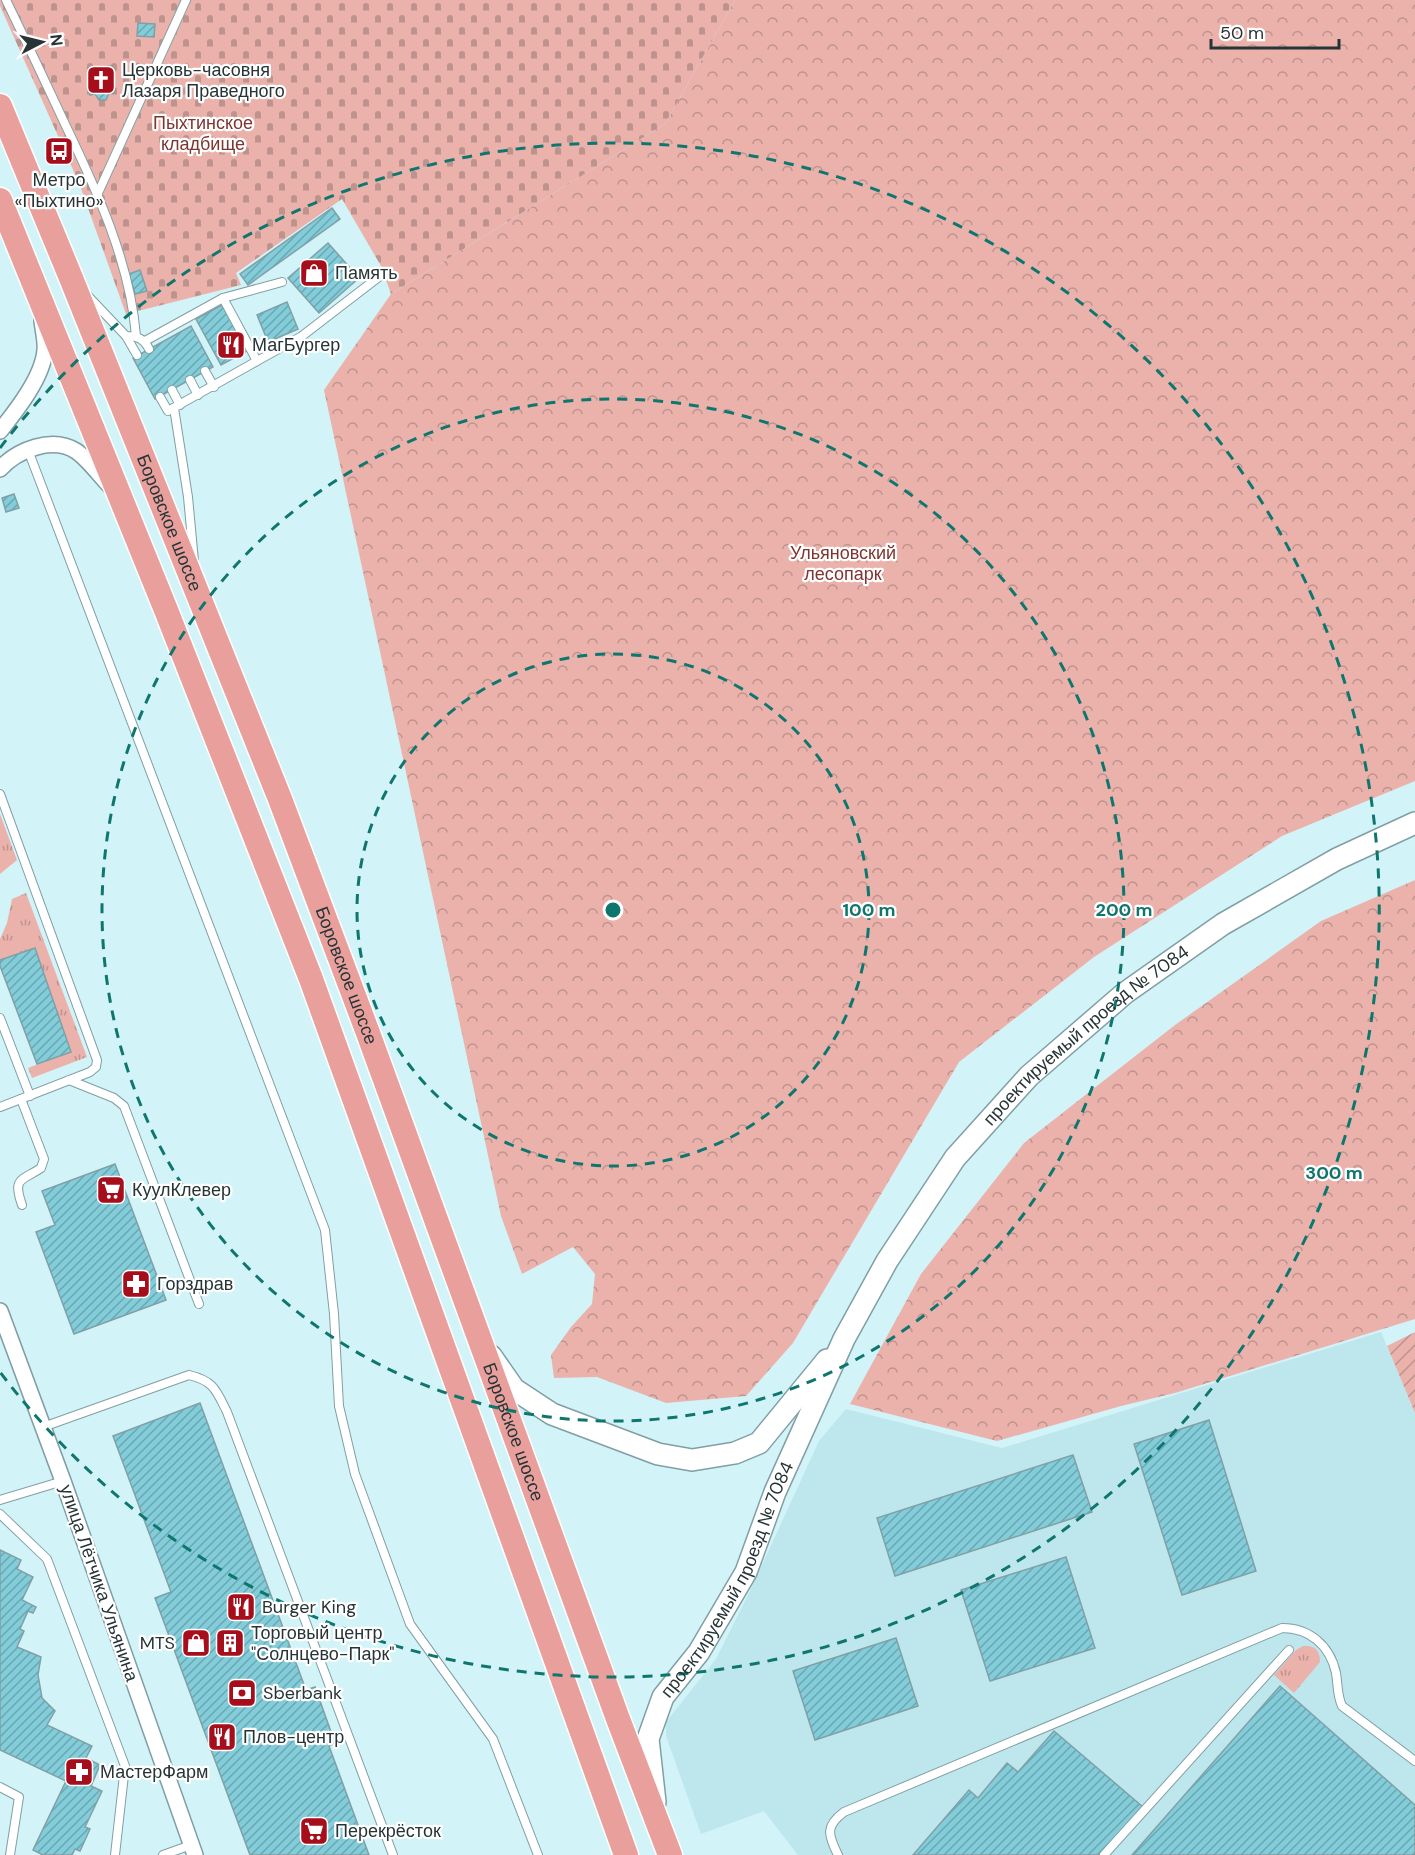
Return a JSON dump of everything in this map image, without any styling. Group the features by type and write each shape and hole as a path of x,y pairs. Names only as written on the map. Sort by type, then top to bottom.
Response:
{"main road":[{"name":"Боровское шоссе","path":"0,106 284,810 670,1855"},
{"name":"Боровское шоссе","path":"0,200 311,979 626,1855"}],"street":[{"path":"0,431 19,407 36,379 45,350 40,298"},
{"path":"0,469 7,461 28,450 39,446 59,445 76,451 120,497"},
{"name":"проектируемый проезд № 7084","path":"658,1826 648,1739 663,1697 699,1652 746,1572 776,1492 844,1339 887,1261 955,1158 1029,1076 1125,993 1223,924 1337,859 1415,823"},
{"name":"улица Лётчика Ульянина","path":"0,1311 63,1481 193,1850"},
{"name":"проектируемый проезд № 7084","path":"480,1339 514,1389 552,1414 658,1454 692,1460 735,1453 759,1443 844,1339"}],"lane":[{"path":"6,0 98,193 126,275 134,311 136,336"},
{"path":"98,193 186,0"},
{"path":"160,397 168,411 214,387 302,336 380,276"},
{"path":"71,278 126,336 137,355"},
{"path":"145,341 165,335 179,322 223,298 282,282"},
{"path":"223,298 257,361"},
{"path":"179,322 183,330"},
{"path":"126,336 136,336 145,341 149,349"},
{"path":"206,372 214,387"},
{"path":"190,380 198,395"},
{"path":"172,390 177,407 198,594"},
{"path":"28,450 325,1230 334,1314 339,1406 355,1474 410,1624 493,1739 538,1855"},
{"path":"0,794 97,1060 96,1067 90,1072 0,1107"},
{"path":"0,1018 44,1159 41,1168 24,1176 19,1182 17,1191 22,1204"},
{"path":"69,1080 114,1098 124,1106 199,1304"},
{"path":"43,1427 189,1375 205,1379 216,1389 393,1855"},
{"path":"0,1500 63,1481"},
{"path":"0,1514 47,1559 125,1766 115,1855"},
{"path":"838,1855 829,1833 834,1820 844,1812 1282,1628 1296,1628 1315,1639 1331,1659 1342,1706 1415,1761"},
{"path":"1104,1855 1290,1650"},
{"path":"0,1787 19,1797 10,1855"},
{"path":"164,1855 193,1850"}],"shaded area":[{"path":"1381,1332 1415,1413 1415,1855 798,1855 764,1811 701,1834 666,1736 666,1722 716,1659 819,1441 846,1409 1002,1448"}],"green space":[{"name":"Пыхтинское кладбище","path":"0,0 735,0 665,124 391,294 381,266 342,199 236,273 241,285 126,314 79,183 0,6"},
{"name":"Ульяновский лесопарк","path":"735,0 1415,0 1415,781 1282,836 1094,957 959,1062 793,1343 746,1396 666,1403 597,1377 554,1378 551,1355 571,1327 592,1304 595,1274 573,1247 522,1274 501,1216 324,390 391,294 665,124"},
{"path":"0,814 17,860 0,874"},
{"path":"1415,880 1415,1319 1175,1393 997,1441 850,1404 921,1274 1024,1143 1175,1025 1321,921"},
{"path":"26,893 87,1057 32,1078 28,1068 71,1052 35,949 0,960 0,939 7,923 12,899"},
{"path":"1415,1332 1415,1413 1387,1346"},
{"path":"1303,1646 1316,1649 1320,1662 1294,1693 1274,1675 1296,1650"}],"building":[{"path":"138,23 155,24 154,37 137,36"},
{"name":"Церковь-часовня Лазаря Праведного","path":"112,66 114,93 109,93 106,100 99,100 95,94 90,95 88,68"},
{"path":"332,208 340,219 248,285 240,274"},
{"path":"328,243 359,278 319,313 288,278"},
{"path":"140,270 147,291 135,294 129,274"},
{"path":"287,302 298,329 268,342 257,315"},
{"path":"222,305 247,351 221,365 196,319"},
{"path":"191,326 213,367 155,399 133,358"},
{"path":"14,494 19,508 6,512 2,498"},
{"path":"35,948 71,1052 37,1064 0,966 0,960"},
{"path":"115,1164 166,1300 74,1334 36,1232 55,1225 42,1191"},
{"name":"Торговый центр \"Солнцево-Парк\"","path":"200,1403 306,1690 315,1687 335,1743 329,1746 369,1855 250,1855 155,1598 171,1592 113,1436"},
{"path":"1209,1420 1256,1571 1182,1595 1134,1444"},
{"path":"1073,1455 1092,1512 895,1576 877,1518"},
{"path":"0,1550 21,1560 17,1569 33,1577 22,1600 36,1607 33,1613 28,1611 20,1629 24,1631 17,1647 41,1657 38,1675 42,1698 55,1711 47,1725 92,1746 86,1758 100,1765 91,1786 102,1791 85,1827 90,1829 80,1851 75,1849 72,1855 43,1855 33,1850 66,1781 0,1750"},
{"path":"1066,1557 1095,1648 990,1681 961,1590"},
{"path":"896,1638 918,1706 815,1740 793,1671"},
{"path":"1280,1686 1415,1805 1415,1855 1132,1855"},
{"path":"1054,1731 1143,1807 1102,1855 913,1855 969,1790 978,1798 1007,1763 1018,1772"}],"place":[{"name":"Церковь-часовня Лазаря Праведного","path":"101,80"},
{"name":"Метро «Пыхтино»","path":"59,151"},
{"name":"Память","path":"314,273"},
{"name":"МагБургер","path":"231,345"},
{"name":"КуулКлевер","path":"111,1190"},
{"name":"Горздрав","path":"136,1284"},
{"name":"Burger King","path":"241,1607"},
{"name":"MTS","path":"196,1643"},
{"name":"Торговый центр \"Солнцево-Парк\"","path":"230,1643"},
{"name":"Sberbank","path":"242,1693"},
{"name":"Плов-центр","path":"222,1737"},
{"name":"МастерФарм","path":"79,1772"},
{"name":"Перекрёсток","path":"314,1831"}]}
